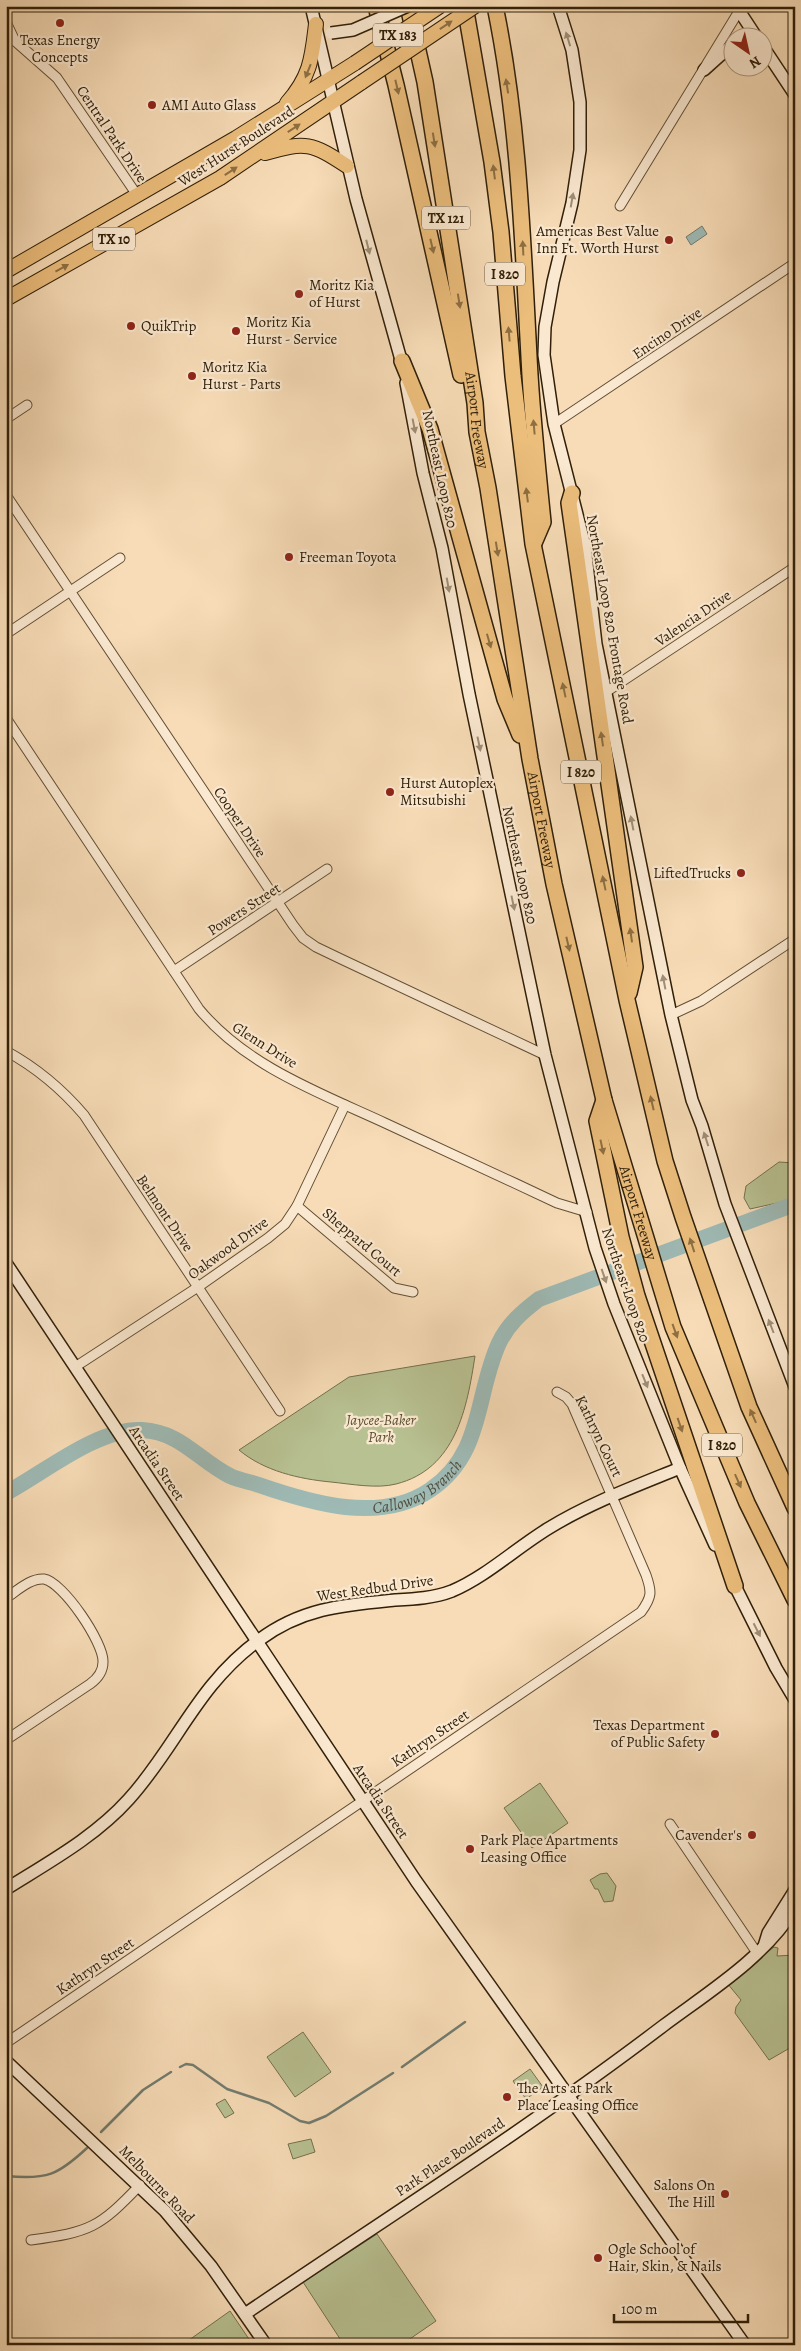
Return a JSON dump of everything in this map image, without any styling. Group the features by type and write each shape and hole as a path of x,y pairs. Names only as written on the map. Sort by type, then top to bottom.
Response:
{"highway":[{"name":"I 820","path":"376,6 396,85 468,404 477,432"},
{"name":"Airport Freeway","path":"408,6 426,82 477,432 488,488 530,759 554,884 604,1100 659,1285 690,1373 747,1503 795,1600"},
{"name":"I 820","path":"466,6 492,162 501,232 513,376 533,544 628,1000 665,1161 683,1217 750,1407 795,1508"},
{"path":"495,6 513,119 522,216 530,378 543,522 533,544"},
{"path":"402,361 430,429 505,699 530,759"},
{"path":"572,493 570,503 582,599 635,967 628,1000"},
{"path":"604,1100 597,1121 621,1237 637,1296 735,1586"}],"main road":[{"name":"West Hurst Boulevard","path":"6,271 330,81 440,6"},
{"name":"West Hurst Boulevard","path":"6,299 150,219 254,156 475,6"},
{"path":"274,115 295,93 308,73 313,54 316,24"},
{"path":"254,156 291,146 306,145 318,148 348,166"}],"street":[{"name":"Northeast Loop 820","path":"311,6 330,81 335,116 356,200 402,361 423,473 442,548 471,703 545,1055 587,1212 594,1248 614,1304 680,1468 735,1586 776,1668 795,1700"},
{"path":"316,24 322,31 331,33 353,30 408,6"},
{"name":"Northeast Loop 820 Frontage Road","path":"558,6 572,50 580,102 580,150 572,203 552,282 545,327 544,355 554,424 588,564 596,644 671,1015 692,1100 705,1134 725,1204 795,1388"},
{"path":"620,206 704,70 738,9 750,28"},
{"name":"Central Park Drive","path":"6,22 15,41 57,78 137,195"},
{"path":"704,70 724,52"},
{"path":"774,63 795,95"},
{"name":"Encino Drive","path":"554,424 795,263"},
{"path":"6,419 28,405"},
{"name":"Cooper Drive","path":"6,496 303,938 316,947 545,1055"},
{"path":"6,634 120,558"},
{"name":"Valencia Drive","path":"606,692 795,567"},
{"name":"Glenn Drive","path":"6,718 199,1009 224,1036 271,1068 345,1105 557,1203 587,1212"},
{"name":"Powers Street","path":"174,971 327,869"},
{"path":"671,1015 701,1001 795,939"},
{"name":"Belmont Drive","path":"6,1051 48,1078 68,1096 84,1115 280,1411"},
{"name":"Oakwood Drive","path":"75,1368 198,1287 285,1224 297,1206 345,1105"},
{"name":"Sheppard Court","path":"297,1206 394,1288 413,1292"},
{"name":"Arcadia Street","path":"6,1263 416,1881 746,2345"},
{"name":"Kathryn Court","path":"556,1392 566,1397 572,1404 612,1496"},
{"name":"West Redbud Drive","path":"6,1889 95,1833 128,1800 211,1684 257,1641 284,1623 310,1612 344,1605 424,1598 451,1591 472,1581 548,1528 581,1510 680,1468"},
{"name":"Kathryn Street","path":"6,2043 641,1612 649,1601 651,1589 612,1496"},
{"path":"6,1598 33,1580 48,1581 61,1589 81,1616 100,1648 104,1664 96,1679 90,1684 6,1740"},
{"path":"670,1824 760,1949"},
{"name":"Park Place Boulevard","path":"760,1949 795,1890"},
{"name":"Park Place Boulevard","path":"245,2314 612,2065 774,1938 795,1908"},
{"name":"Melbourne Road","path":"6,2061 140,2185 195,2246 266,2345"},
{"path":"31,2240 72,2234 92,2227 110,2215 140,2185"}],"green space":[{"path":"779,1162 795,1163 795,1199 750,1209 744,1198 746,1186"},
{"name":"Jaycee-Baker Park","path":"475,1356 468,1396 462,1415 455,1434 445,1451 433,1465 416,1476 396,1484 364,1486 294,1476 271,1469 239,1450 349,1377"},
{"path":"540,1783 568,1823 532,1848 504,1808"},
{"path":"607,1873 616,1886 613,1901 604,1902 598,1889 595,1889 590,1880 600,1874"},
{"path":"774,1947 778,1948 777,1956 795,1955 795,2045 769,2060 735,2013 736,2007 741,2000 727,1983"},
{"path":"303,2032 331,2072 295,2097 267,2057"},
{"path":"530,2069 543,2087 526,2099 513,2081"},
{"path":"225,2099 234,2113 225,2118 216,2104"},
{"path":"311,2139 315,2152 293,2159 288,2144"},
{"path":"377,2234 436,2321 401,2345 344,2345 303,2282"},
{"path":"230,2311 253,2345 182,2345"}],"water":[{"path":"702,226 707,234 691,245 686,237"}],"waterway":[{"name":"Calloway Branch","path":"6,1493 89,1444 125,1431 142,1430 156,1432 179,1441 219,1470 237,1479 301,1498 345,1507 368,1508 390,1506 410,1500 430,1490 447,1475 460,1459 476,1422 491,1363 499,1343 516,1319 539,1299 795,1204"},
{"path":"402,2067 465,2022"},
{"path":"180,2067 186,2064 193,2065 227,2089 269,2103 300,2121 309,2123 326,2116 393,2073"},
{"path":"101,2132 143,2090 171,2072"},
{"path":"6,2176 32,2177 51,2174 68,2164 87,2148"}],"place":[{"name":"Texas Energy Concepts","path":"60,23"},
{"name":"AMI Auto Glass","path":"152,105"},
{"name":"Americas Best Value Inn Ft. Worth Hurst","path":"669,240"},
{"name":"Moritz Kia of Hurst","path":"299,294"},
{"name":"QuikTrip","path":"131,326"},
{"name":"Moritz Kia Hurst - Service","path":"236,331"},
{"name":"Moritz Kia Hurst - Parts","path":"192,376"},
{"name":"Freeman Toyota","path":"289,557"},
{"name":"Hurst Autoplex Mitsubishi","path":"390,792"},
{"name":"LiftedTrucks","path":"741,873"},
{"name":"Texas Department of Public Safety","path":"715,1734"},
{"name":"Cavender's","path":"752,1835"},
{"name":"Park Place Apartments Leasing Office","path":"470,1849"},
{"name":"The Arts at Park Place Leasing Office","path":"507,2097"},
{"name":"Salons On The Hill","path":"725,2194"},
{"name":"Ogle School of Hair, Skin, & Nails","path":"598,2258"}]}
